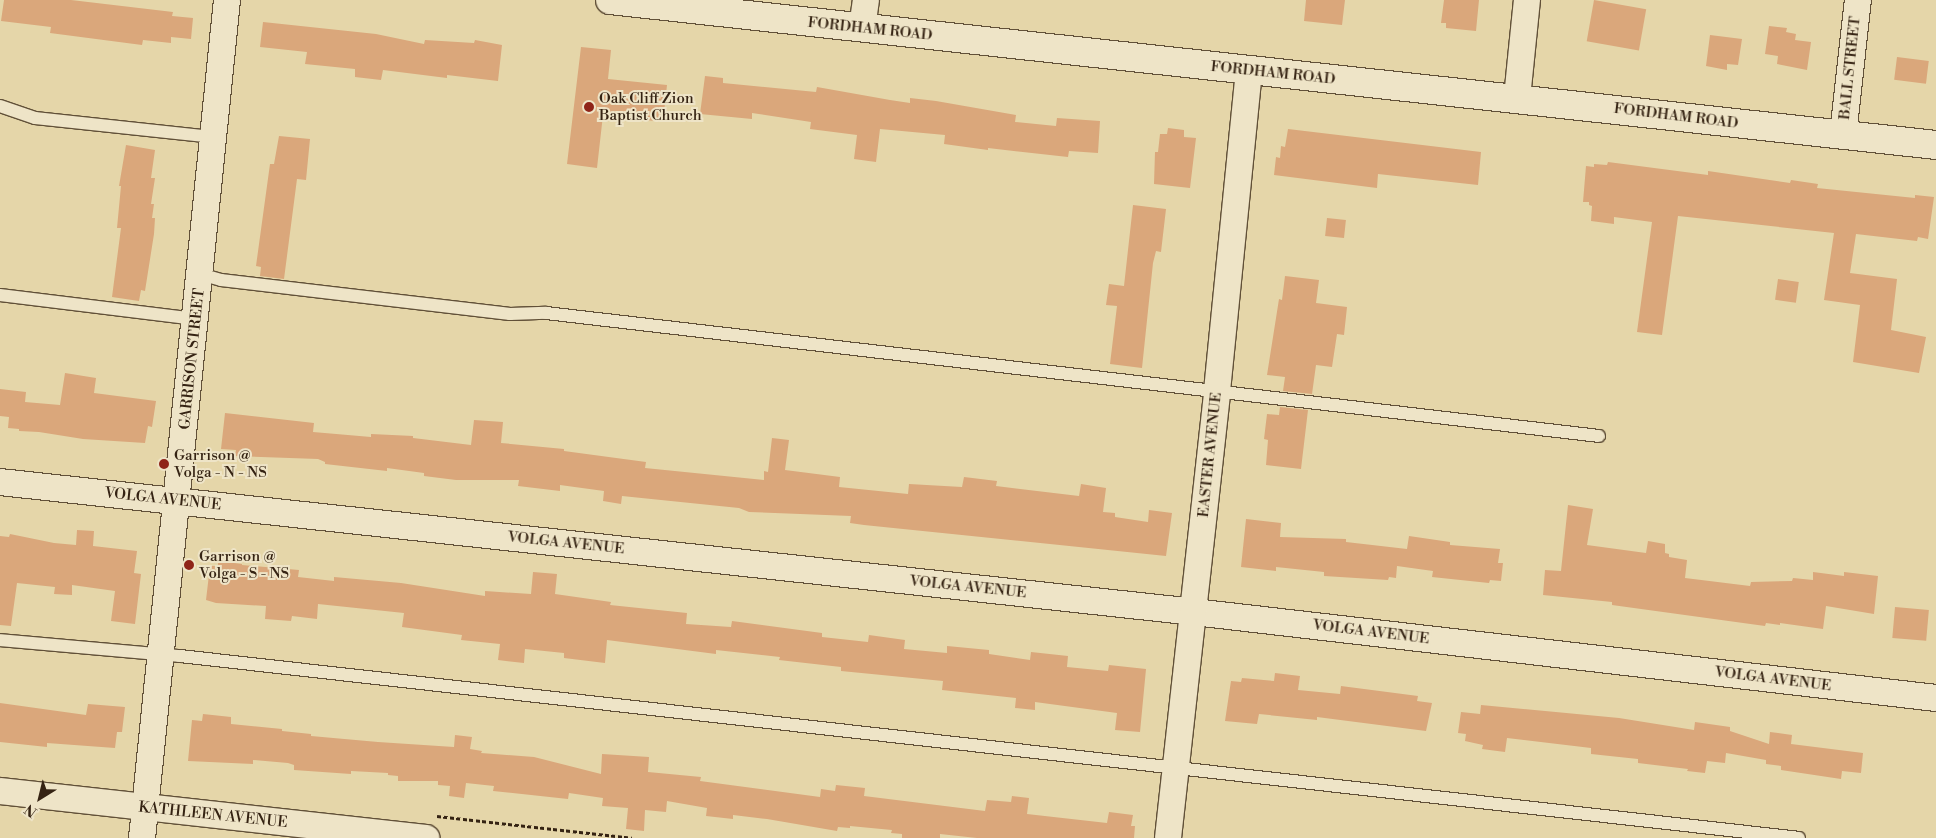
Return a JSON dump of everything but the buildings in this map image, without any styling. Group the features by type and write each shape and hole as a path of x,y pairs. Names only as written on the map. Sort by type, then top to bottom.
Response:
{"street":[{"name":"GARRISON STREET","path":"142,838 178,501 227,0"},
{"name":"FORDHAM ROAD","path":"610,0 1936,145"},
{"path":"862,28 866,0"},
{"path":"1517,98 1527,0"},
{"name":"BALL STREET","path":"1843,135 1858,0"},
{"name":"EASTER AVENUE","path":"1168,838 1194,612 1248,71"},
{"name":"VOLGA AVENUE","path":"0,482 1194,612 1936,698"},
{"name":"KATHLEEN AVENUE","path":"0,791 426,838"}],"lane":[{"path":"0,106 35,118 214,138"},
{"path":"200,274 221,280 510,314 546,314 1599,436"},
{"path":"0,295 196,319"},
{"path":"0,640 162,655 1799,838"}],"place":[{"name":"Oak Cliff Zion Baptist Church","path":"589,107"},
{"name":"Garrison @ Volga - N - NS","path":"164,464"},
{"name":"Garrison @ Volga - S - NS","path":"189,565"}]}
